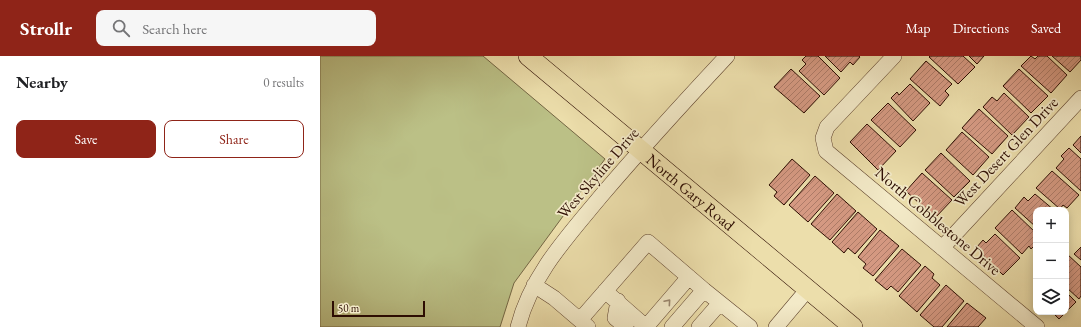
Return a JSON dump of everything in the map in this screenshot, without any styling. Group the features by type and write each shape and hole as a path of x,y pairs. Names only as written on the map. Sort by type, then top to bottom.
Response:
{"main road":[{"name":"North Gary Road","path":"528,56 853,327"}],"street":[{"name":"West Skyline Drive","path":"518,327 530,292 548,262 568,236 640,149 727,56"},
{"name":"North Cobblestone Drive","path":"894,56 827,127 823,138 826,151 1036,327"},
{"name":"West Desert Glen Drive","path":"942,248 1081,98"},
{"path":"534,285 554,298 584,324 605,291 648,242 750,327"},
{"path":"605,291 646,327 689,277"},
{"path":"776,327 808,289"},
{"path":"672,327 704,290"},
{"path":"618,301 615,318 626,327"},
{"path":"699,327 720,303"}],"green space":[{"path":"320,56 483,56 605,159 514,283 500,327 320,327"}],"building":[{"path":"806,56 818,56 840,78 824,95 799,71 806,64 802,60"},
{"path":"825,56 860,57 853,65 850,62 841,72"},
{"path":"963,56 975,67 958,84 929,57"},
{"path":"969,56 984,56 977,64"},
{"path":"1031,56 1035,59 1038,56 1047,56 1067,75 1051,93 1021,66"},
{"path":"1052,56 1081,56 1081,60 1070,72"},
{"path":"926,61 952,84 945,91 949,95 940,106 910,79"},
{"path":"791,69 820,96 804,113 774,87"},
{"path":"1019,69 1048,96 1031,113 1003,86"},
{"path":"910,84 930,103 913,121 891,98 897,92 899,95"},
{"path":"1004,93 1029,117 1012,135 983,107 992,97 997,101"},
{"path":"888,103 916,130 900,147 871,120"},
{"path":"979,109 1008,136 992,154 962,128"},
{"path":"867,124 896,151 878,170 850,142"},
{"path":"962,132 989,157 973,175 946,150"},
{"path":"1081,136 1081,153 1073,145"},
{"path":"1069,148 1081,159 1081,191 1056,168 1064,159 1061,156"},
{"path":"941,153 970,181 954,197 925,170"},
{"path":"792,159 810,175 784,205 774,196 777,192 769,185"},
{"path":"1052,171 1079,195 1068,207 1063,205 1062,207 1058,207 1036,188"},
{"path":"922,173 952,200 935,218 906,191"},
{"path":"815,176 834,193 808,222 789,205"},
{"path":"837,194 856,211 830,240 811,224"},
{"path":"1035,194 1050,207 1033,207 1033,224 1015,208 1024,197 1028,201"},
{"path":"1012,210 1033,230 1033,247 1031,249 1029,246 1022,254 995,228"},
{"path":"858,212 877,229 855,254 848,248 844,253 832,242"},
{"path":"880,230 899,246 873,276 863,268 866,264 858,257"},
{"path":"995,234 1020,258 1003,275 976,248 983,240 986,243"},
{"path":"1081,247 1081,260 1074,254"},
{"path":"902,249 921,265 898,292 891,286 887,290 875,280"},
{"path":"1069,256 1081,267 1081,296 1079,299 1069,290"},
{"path":"925,266 934,274 932,278 940,285 917,312 899,296"},
{"path":"946,285 964,301 942,327 934,327 920,315"},
{"path":"1069,295 1076,302 1069,309"},
{"path":"967,303 986,318 978,327 947,327"},
{"path":"1055,315 1063,315 1059,319"}]}
